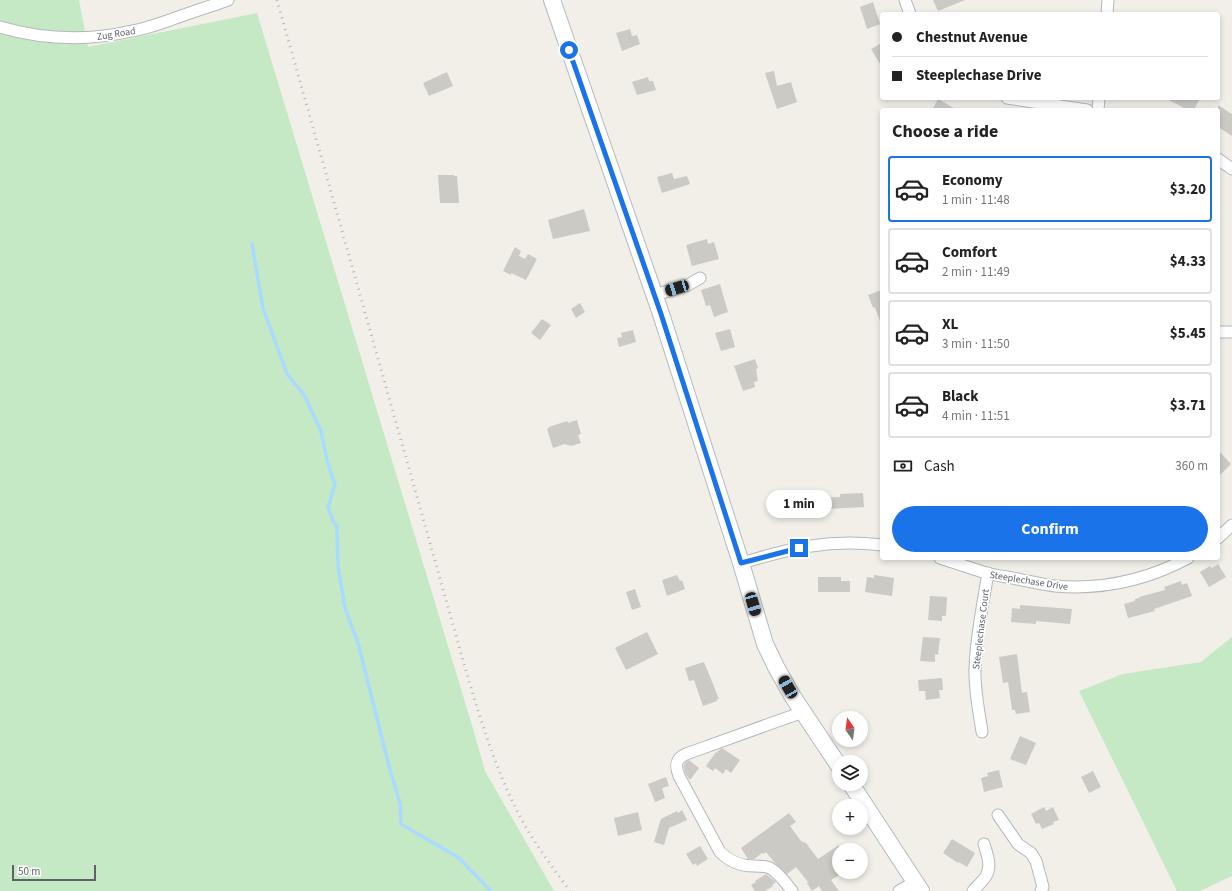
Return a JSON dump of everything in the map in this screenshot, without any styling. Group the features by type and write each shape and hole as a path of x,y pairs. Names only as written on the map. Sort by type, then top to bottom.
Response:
{"street":[{"name":"Zug Road","path":"0,27 47,37 70,38 105,36 133,31 228,0"},
{"path":"552,0 655,295 741,563 765,644 776,667 803,712 832,756"},
{"path":"905,0 909,12"},
{"path":"1107,12 1108,0"},
{"path":"1020,100 1074,108"},
{"path":"1220,160 1232,169"},
{"path":"655,295 688,285 700,278"},
{"path":"1220,332 1232,332"},
{"path":"1220,536 1232,525"},
{"path":"741,563 799,548 825,544 865,543 880,545"},
{"name":"Steeplechase Drive","path":"946,560 988,573 1054,586 1078,587 1124,582 1150,575 1174,566 1184,560"},
{"name":"Steeplechase Court","path":"982,732 977,703 974,669 988,573"},
{"path":"792,891 781,876 771,868 766,866 740,865 732,862 720,852 676,770 677,762 680,757 686,754 803,712"},
{"path":"856,791 918,887 899,891"},
{"path":"998,815 1018,844 1031,854 1036,861 1043,887 1041,891"},
{"path":"973,891 986,877 989,870 989,858 984,844"}],"green space":[{"path":"0,0 79,0 88,47 257,13 485,771 554,891 0,891"},
{"path":"1232,637 1232,876 1200,891 1177,891 1079,691 1123,674 1201,662"}],"building":[{"path":"933,0 965,0 938,11"},
{"path":"873,2 880,24 867,29 860,7"},
{"path":"630,29 632,36 637,35 640,44 622,51 616,33"},
{"path":"880,44 880,64 871,49"},
{"path":"774,71 777,86 791,82 797,102 777,109 765,73"},
{"path":"447,72 453,86 429,96 423,83"},
{"path":"648,77 649,81 653,81 656,90 637,95 632,82"},
{"path":"937,100 940,100 954,108 933,108"},
{"path":"1169,100 1199,100 1195,108 1184,108"},
{"path":"1218,105 1232,114 1232,136 1220,128 1220,108 1218,108"},
{"path":"672,173 674,179 687,176 690,184 662,193 657,177"},
{"path":"438,175 457,176 459,203 440,203"},
{"path":"584,209 590,231 553,239 548,220"},
{"path":"707,239 708,244 714,242 719,259 692,266 686,245"},
{"path":"515,247 521,251 519,256 525,259 528,254 537,259 526,280 503,271"},
{"path":"720,284 728,312 714,317 710,305 706,306 701,290"},
{"path":"880,291 880,321 875,307 873,308 868,295"},
{"path":"580,303 585,312 576,318 571,309"},
{"path":"542,319 551,325 540,340 531,333"},
{"path":"730,329 735,347 721,351 715,333"},
{"path":"633,330 636,342 619,347 617,338 622,337 621,333"},
{"path":"755,359 758,368 756,369 758,381 754,382 755,387 743,391 734,366"},
{"path":"577,420 581,434 578,435 581,443 571,446 565,444 553,448 547,429 567,421 568,423"},
{"path":"1220,452 1231,464 1220,475"},
{"path":"863,493 864,507 816,511 816,515 802,516 802,514 797,514 797,499 840,497 840,494"},
{"path":"1218,564 1226,577 1209,587 1200,572 1210,566 1212,568"},
{"path":"677,575 680,581 682,580 685,589 667,596 662,580"},
{"path":"874,575 894,578 892,596 865,592 867,577 874,578"},
{"path":"818,577 841,577 841,581 850,581 850,592 818,592"},
{"path":"1181,581 1182,585 1187,583 1192,596 1154,609 1155,611 1128,618 1124,604 1135,601 1135,599 1139,597 1165,590 1164,587"},
{"path":"635,589 641,607 632,610 626,592"},
{"path":"930,596 947,597 946,616 942,616 942,621 928,620"},
{"path":"1020,605 1072,609 1070,624 1036,621 1036,624 1011,622 1012,608 1020,609"},
{"path":"647,632 658,654 626,670 615,648"},
{"path":"923,637 940,638 938,655 935,654 935,662 920,661"},
{"path":"1017,654 1022,693 1027,692 1030,712 1016,714 1015,710 1012,710 1008,682 1003,683 999,657"},
{"path":"704,662 719,699 703,706 694,680 689,681 685,668"},
{"path":"942,678 943,690 939,690 940,698 926,700 925,691 919,691 918,680"},
{"path":"1020,736 1036,743 1026,765 1010,759"},
{"path":"722,748 740,760 731,773 726,769 723,774 715,768 713,771 706,766 716,752 717,753"},
{"path":"689,760 699,768 690,780 685,773 684,766"},
{"path":"999,770 1003,787 984,792 981,778 988,776 987,773"},
{"path":"1093,771 1101,787 1089,793 1081,777"},
{"path":"666,777 669,786 662,788 665,798 655,802 648,784"},
{"path":"1044,807 1046,811 1053,807 1059,820 1042,829 1039,823 1036,824 1031,814"},
{"path":"682,810 687,820 669,828 664,845 654,842 661,819"},
{"path":"638,812 642,830 618,836 614,818"},
{"path":"789,813 796,822 790,826 801,841 806,843 818,859 832,850 833,879 831,880 839,891 822,891 819,886 812,891 807,883 808,882 796,867 787,874 766,852 754,859 748,859 741,848"},
{"path":"952,839 975,853 967,867 943,853"},
{"path":"700,846 708,859 697,866 696,863 693,865 686,854"},
{"path":"766,874 776,882 765,891 755,891 751,885"}],"waterway":[{"path":"252,244 263,308 287,374 305,396 321,432 328,464 335,485 328,507 337,527 338,566 345,608 358,643 390,770 400,803 401,824 459,858 491,891"}],"railway":[{"path":"277,0 480,717 501,775 518,813 528,831 570,891"}],"route":[{"path":"569,50 661,314 741,563 799,548"}]}
